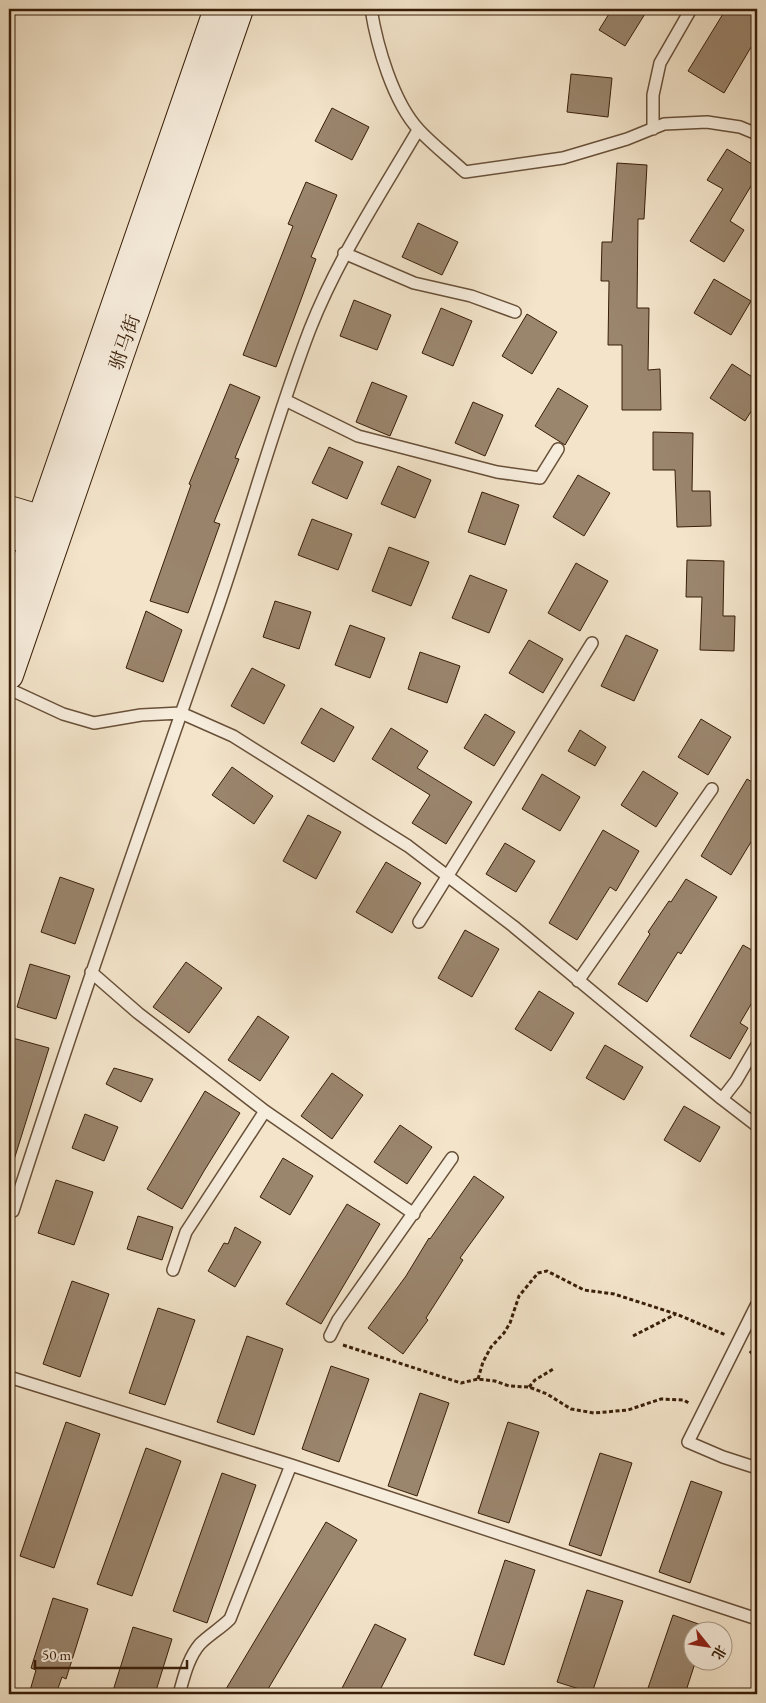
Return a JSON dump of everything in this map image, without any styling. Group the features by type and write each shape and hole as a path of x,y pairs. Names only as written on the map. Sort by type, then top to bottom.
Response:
{"main road":[{"name":"驸马街","path":"9,676 39,534 218,9"},
{"name":"驸马街","path":"9,613 239,9"},
{"path":"9,510 39,534"}],"lane":[{"path":"371,9 394,92 418,130 465,172 562,158 627,139 664,124 707,122 740,127 757,134"},
{"path":"653,129 653,95 660,63 691,9"},
{"path":"13,1211 91,972 234,562 285,400 311,327 344,253 418,130"},
{"path":"344,253 414,283 471,296 515,312"},
{"path":"285,400 358,436 497,472 540,478 558,449"},
{"path":"419,922 592,643"},
{"path":"9,689 28,700 63,714 94,723 140,715 181,713 233,736 408,846 514,926 578,981 757,1126"},
{"path":"578,981 712,789"},
{"path":"91,972 138,1013 265,1110 414,1214"},
{"path":"722,1099 736,1081 757,1045"},
{"path":"173,1270 186,1232 265,1110"},
{"path":"330,1336 338,1320 452,1158"},
{"path":"757,1304 688,1442 723,1457 757,1468"},
{"path":"9,1377 291,1465 757,1619"},
{"path":"179,1694 188,1665 200,1644 230,1619 291,1465"}],"path":[{"path":"478,1379 483,1362 491,1347 504,1333 510,1323 519,1296 538,1272 547,1271 584,1290 614,1294 676,1314 738,1341 757,1360"},
{"path":"633,1336 676,1314"},
{"path":"330,1336 342,1344 462,1383 478,1379 495,1381 509,1386 529,1387 548,1394 571,1410 594,1413 628,1410 661,1399 684,1400 703,1412"},
{"path":"529,1387 535,1380 555,1368"}],"building":[{"path":"612,9 648,9 625,46 599,30"},
{"path":"726,9 757,9 757,37 724,93 688,71"},
{"path":"571,74 612,78 608,117 567,112"},
{"path":"332,108 369,127 352,160 315,141"},
{"path":"727,149 757,167 757,176 730,221 744,230 724,262 690,241 723,189 707,180"},
{"path":"617,163 647,165 644,219 638,219 637,308 649,308 648,370 660,369 661,410 622,410 622,345 608,345 609,281 601,281 602,242 612,242"},
{"path":"306,182 337,195 311,257 316,259 276,367 243,355 293,226 288,224"},
{"path":"418,223 458,242 442,275 402,257"},
{"path":"714,279 751,301 731,335 694,313"},
{"path":"354,300 391,315 377,350 340,336"},
{"path":"441,308 472,321 453,366 422,353"},
{"path":"527,314 557,332 532,374 502,356"},
{"path":"732,364 757,380 757,402 745,421 710,398"},
{"path":"372,382 407,396 390,436 356,422"},
{"path":"230,384 260,397 235,458 239,459 214,522 220,524 188,613 150,601 191,485 189,484"},
{"path":"558,388 588,406 565,445 535,426"},
{"path":"473,402 503,415 485,456 455,443"},
{"path":"653,432 693,433 692,491 710,491 711,526 677,527 675,470 653,470"},
{"path":"329,447 363,462 347,499 312,483"},
{"path":"398,466 431,480 415,518 381,504"},
{"path":"578,475 610,493 584,536 553,517"},
{"path":"482,492 519,505 505,545 468,532"},
{"path":"312,519 352,534 338,570 298,555"},
{"path":"389,547 429,562 411,606 372,591"},
{"path":"687,560 724,561 723,616 735,616 734,651 700,650 702,597 686,597"},
{"path":"576,563 608,581 580,631 548,613"},
{"path":"470,575 507,590 489,633 452,618"},
{"path":"275,601 311,612 299,649 263,637"},
{"path":"146,611 182,630 163,682 126,668"},
{"path":"350,625 385,638 370,678 335,665"},
{"path":"626,635 658,650 634,701 601,686"},
{"path":"529,640 563,659 543,693 509,673"},
{"path":"420,652 460,666 447,703 408,689"},
{"path":"252,668 285,685 264,724 231,706"},
{"path":"321,708 354,727 334,762 301,743"},
{"path":"485,714 515,732 494,766 464,748"},
{"path":"701,719 731,737 708,775 678,757"},
{"path":"391,728 428,751 417,768 472,802 446,844 412,823 430,795 372,759"},
{"path":"580,730 606,747 595,766 568,751"},
{"path":"232,767 273,796 254,824 212,795"},
{"path":"643,771 678,793 656,827 621,805"},
{"path":"542,774 580,797 560,831 522,809"},
{"path":"747,779 757,785 757,832 731,875 701,856"},
{"path":"308,815 341,832 316,879 283,861"},
{"path":"603,830 639,851 616,891 610,887 577,940 549,923"},
{"path":"505,843 535,861 516,892 486,874"},
{"path":"386,862 421,883 392,933 356,912"},
{"path":"60,877 94,889 75,944 41,932"},
{"path":"686,879 717,897 681,954 678,952 647,1002 618,984 650,934 648,932"},
{"path":"465,930 499,949 472,997 438,978"},
{"path":"743,945 757,953 757,994 740,1023 748,1028 730,1059 690,1036"},
{"path":"186,962 222,988 189,1033 153,1007"},
{"path":"30,964 70,976 56,1019 17,1007"},
{"path":"539,991 574,1013 551,1051 515,1029"},
{"path":"258,1016 289,1037 260,1081 228,1060"},
{"path":"9,1037 49,1048 13,1163 9,1163"},
{"path":"605,1045 643,1067 624,1100 586,1078"},
{"path":"114,1068 153,1079 141,1102 106,1084"},
{"path":"332,1073 363,1095 332,1139 301,1116"},
{"path":"205,1091 240,1113 182,1209 147,1189"},
{"path":"684,1106 720,1127 700,1162 664,1140"},
{"path":"85,1114 118,1127 104,1161 72,1148"},
{"path":"400,1125 432,1147 407,1184 374,1162"},
{"path":"283,1158 313,1176 290,1215 260,1197"},
{"path":"474,1176 504,1197 460,1258 463,1260 426,1318 428,1320 403,1354 368,1328"},
{"path":"56,1180 93,1192 74,1245 38,1233"},
{"path":"347,1204 380,1224 321,1324 286,1304"},
{"path":"138,1216 173,1227 162,1260 127,1249"},
{"path":"235,1227 261,1242 235,1287 208,1271 224,1243 228,1244"},
{"path":"72,1281 109,1294 80,1377 43,1364"},
{"path":"158,1308 195,1320 165,1405 129,1393"},
{"path":"247,1336 283,1349 254,1435 217,1422"},
{"path":"331,1366 369,1379 339,1462 302,1449"},
{"path":"420,1393 449,1403 417,1496 388,1486"},
{"path":"66,1422 100,1434 54,1568 20,1556"},
{"path":"508,1422 539,1432 509,1523 478,1513"},
{"path":"146,1448 181,1461 132,1596 97,1584"},
{"path":"600,1453 632,1463 601,1556 569,1545"},
{"path":"222,1473 256,1485 207,1623 173,1611"},
{"path":"691,1481 722,1492 690,1583 659,1572"},
{"path":"326,1522 357,1540 265,1694 223,1694"},
{"path":"505,1560 535,1570 504,1665 474,1655"},
{"path":"587,1590 623,1601 592,1693 557,1682"},
{"path":"53,1598 88,1609 66,1679 62,1677 56,1694 29,1694 36,1670 31,1668"},
{"path":"673,1615 687,1620 684,1620 684,1670 693,1670 685,1694 646,1694"},
{"path":"375,1624 406,1639 378,1694 339,1694"},
{"path":"133,1627 172,1639 155,1694 112,1694"}]}
